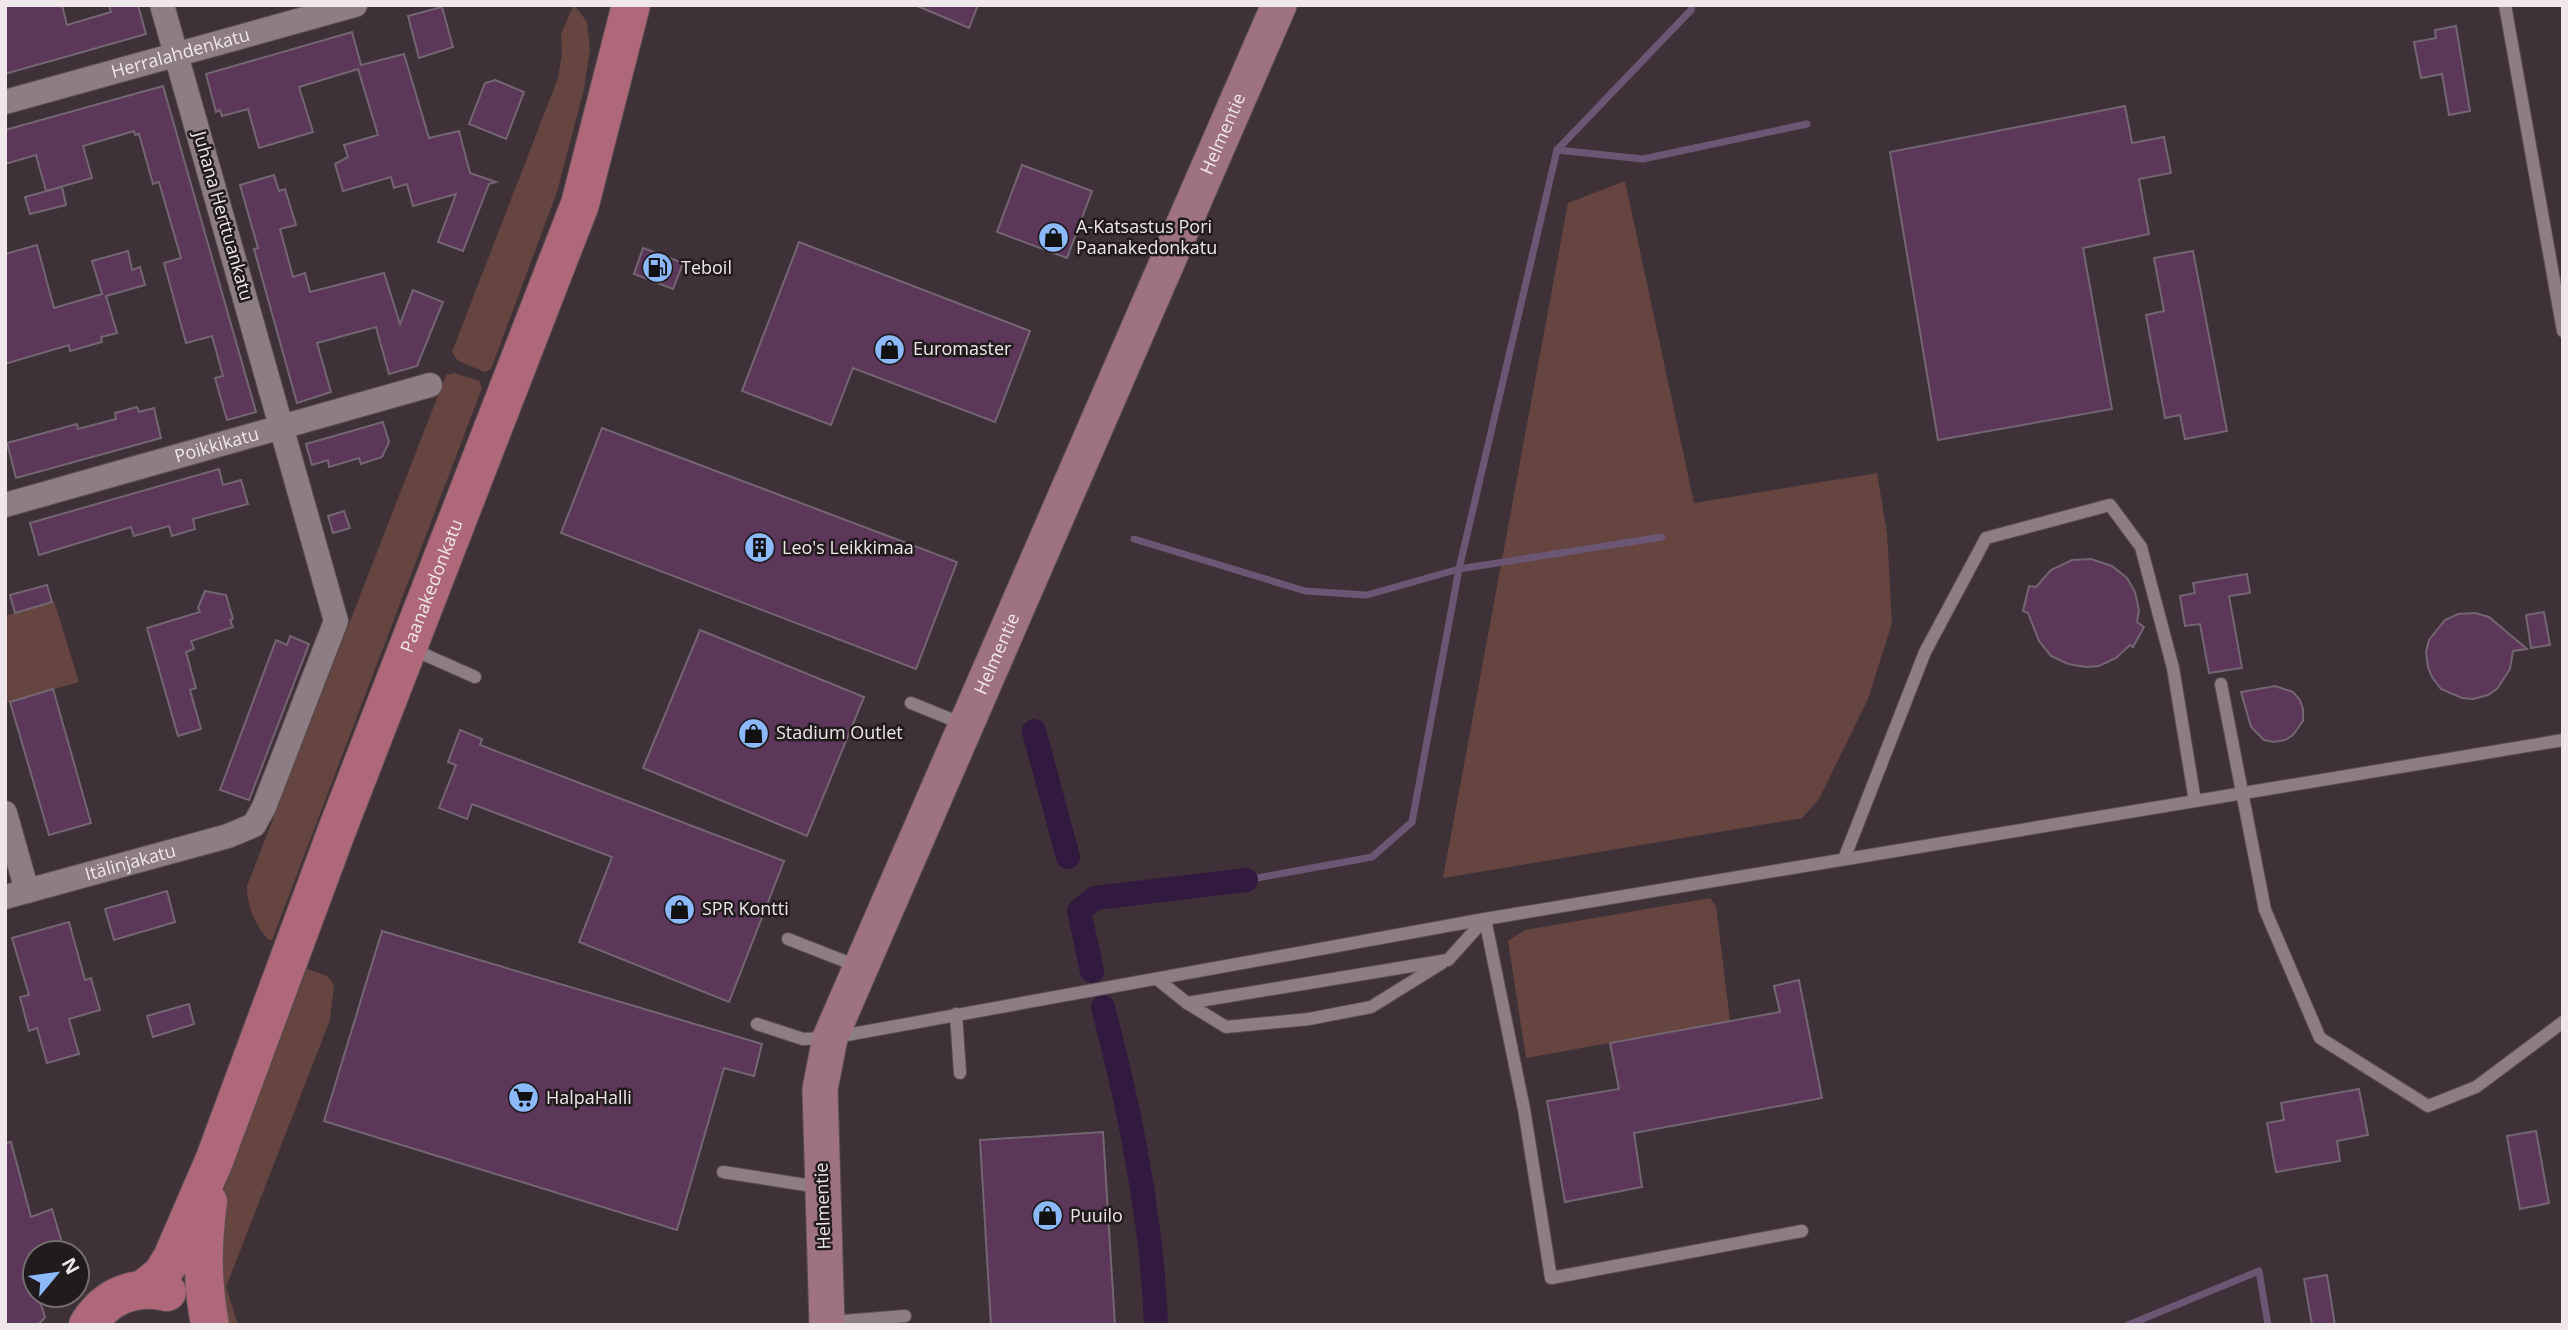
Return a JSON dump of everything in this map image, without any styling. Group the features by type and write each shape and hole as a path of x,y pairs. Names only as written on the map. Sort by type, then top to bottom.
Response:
{"main road":[{"name":"Paanakedonkatu","path":"144,1289 162,1274 172,1258 214,1161 408,647 580,204 631,5"},
{"name":"Paanakedonkatu","path":"209,1325 203,1287 203,1241 214,1161"},
{"path":"88,1325 106,1303 117,1296 144,1289 171,1293 183,1298 194,1306 209,1325"}],"street":[{"name":"Juhana Herttuankatu","path":"162,5 282,427"},
{"name":"Herralahdenkatu","path":"5,102 355,5"},
{"name":"Helmentie","path":"827,1324 820,1089 830,1038 1279,5"},
{"name":"Poikkikatu","path":"5,505 430,385"},
{"name":"Itälinjakatu","path":"16,894 228,836 254,825 264,807 336,621 282,427"},
{"path":"5,813 16,894"}],"lane":[{"path":"2505,5 2563,331"},
{"path":"1844,859 1925,652 1986,538 2110,505 2141,547 2173,668 2195,801"},
{"path":"408,647 475,677"},
{"path":"2221,684 2265,910 2320,1038 2428,1106 2476,1087 2563,1022"},
{"path":"911,703 966,726"},
{"path":"757,1024 803,1040 830,1038 1485,919 2563,740"},
{"path":"1157,979 1186,1003 1226,1027 1309,1019 1371,1007 1448,960 1485,919"},
{"path":"1485,919 1524,1109 1551,1278 1802,1231"},
{"path":"788,939 861,968"},
{"path":"1186,1003 1448,960"},
{"path":"956,1014 960,1073"},
{"path":"723,1172 823,1188"},
{"path":"827,1324 905,1316"}],"shaded area":[{"path":"573,6 587,22 590,49 584,89 557,192 491,369 485,372 458,361 452,352 558,78 562,54 561,34"},
{"path":"1625,181 1694,503 1877,473 1887,533 1892,623 1868,699 1819,799 1802,818 1443,878 1568,203"},
{"path":"454,373 479,381 482,388 272,940 269,940 253,915 247,886 446,375"},
{"path":"54,601 79,682 5,703 5,616"},
{"path":"1710,898 1716,906 1730,1021 1526,1058 1508,941 1525,930"},
{"path":"307,969 327,976 334,985 330,1020 226,1287 238,1325 221,1325 223,1192"}],"building":[{"path":"5,5 62,5 67,25 111,12 109,5 138,5 146,34 5,74"},
{"path":"915,5 978,5 969,28"},
{"path":"442,7 453,47 419,58 408,16"},
{"path":"2456,26 2470,111 2449,115 2442,74 2421,78 2414,42 2436,38 2435,30"},
{"path":"352,32 361,65 404,54 429,138 459,131 470,173 496,182 489,184 463,251 438,242 456,194 413,206 407,184 394,188 391,177 343,191 335,164 348,157 344,145 378,135 358,69 299,87 313,132 259,148 248,109 222,116 220,110 216,112 206,74"},
{"path":"495,80 524,92 506,139 469,124 485,83"},
{"path":"163,86 256,412 227,420 215,378 223,376 212,336 186,343 164,263 181,258 159,182 153,184 139,134 135,135 134,131 83,146 92,178 46,191 36,155 5,164 5,130"},
{"path":"2125,106 2132,143 2164,137 2171,173 2139,179 2149,234 2083,248 2112,409 1938,440 1890,152"},
{"path":"1022,165 1092,191 1067,258 997,232"},
{"path":"274,175 279,191 285,189 296,225 280,229 293,277 305,273 310,292 384,273 400,324 413,290 443,302 417,366 389,374 376,327 317,343 331,392 297,403 254,249 258,248 240,185"},
{"path":"62,187 66,205 30,214 25,197"},
{"name":"Euromaster","path":"799,242 1030,331 995,422 853,368 831,425 742,391"},
{"path":"37,245 54,308 102,294 92,261 128,251 132,270 140,267 145,285 106,296 117,333 101,337 102,342 70,351 69,345 5,364 5,254"},
{"name":"Teboil","path":"643,248 683,263 673,289 634,274"},
{"path":"2193,251 2227,431 2185,439 2180,415 2165,418 2146,315 2164,311 2154,258"},
{"path":"137,407 139,412 154,408 161,438 16,478 7,443 77,424 78,429 116,419 115,413"},
{"path":"383,422 389,442 382,457 361,464 359,458 329,467 328,460 312,465 306,444"},
{"name":"Leo's Leikkimaa","path":"602,428 957,562 916,669 561,533"},
{"path":"219,469 223,485 241,480 248,504 193,519 195,529 172,536 169,526 134,536 131,527 39,555 30,523"},
{"path":"344,511 350,528 333,533 328,516"},
{"path":"2091,559 2112,566 2127,578 2135,592 2139,610 2137,622 2144,627 2133,647 2130,645 2116,658 2099,666 2086,667 2068,664 2051,656 2039,641 2028,613 2023,611 2029,586 2036,587 2051,570 2072,560"},
{"path":"2247,574 2250,593 2229,596 2242,668 2209,673 2200,624 2185,626 2180,596 2195,593 2193,583"},
{"path":"47,585 52,602 15,613 10,595"},
{"path":"205,591 226,595 233,627 191,641 194,649 186,652 196,688 190,690 201,729 178,736 147,628 200,612 198,608"},
{"path":"2544,612 2550,645 2531,648 2526,615"},
{"path":"2475,613 2489,617 2527,649 2513,651 2510,669 2497,689 2473,699 2462,698 2441,689 2432,677 2426,652 2429,640 2445,620 2458,614"},
{"name":"Stadium Outlet","path":"700,630 864,697 807,836 643,768"},
{"path":"290,636 309,644 249,800 220,790 276,640 287,645"},
{"path":"2275,686 2293,692 2300,700 2303,721 2293,735 2274,742 2264,740 2251,727 2241,692"},
{"path":"53,689 91,823 49,835 10,702"},
{"name":"SPR Kontti","path":"460,730 482,739 480,745 784,861 729,1002 579,942 612,857 472,804 467,819 439,808 456,765 448,762"},
{"path":"167,891 175,922 114,940 105,909"},
{"path":"69,922 85,980 91,978 100,1010 69,1019 79,1054 47,1063 37,1028 29,1031 20,997 29,995 12,938"},
{"name":"HalpaHalli","path":"382,931 762,1044 754,1076 724,1068 677,1230 324,1121"},
{"path":"1799,980 1822,1098 1634,1133 1642,1187 1565,1202 1547,1101 1619,1089 1610,1043 1780,1012 1774,986"},
{"path":"189,1004 194,1024 153,1037 147,1016"},
{"path":"2359,1089 2368,1135 2337,1141 2340,1161 2276,1172 2267,1123 2284,1120 2281,1103"},
{"path":"2536,1131 2549,1203 2520,1209 2507,1136"},
{"name":"Puuilo","path":"1103,1132 1115,1325 991,1325 980,1140"},
{"path":"11,1142 31,1217 52,1209 61,1239 21,1239 21,1309 42,1309 45,1317 40,1323 33,1325 5,1325 5,1143"},
{"path":"2327,1275 2335,1325 2312,1325 2304,1279"}],"waterway":[{"path":"1246,880 1372,857 1412,822 1459,569 1557,150 1691,10 1692,5"},
{"path":"1557,150 1643,159 1807,124"},
{"path":"1134,539 1305,591 1367,595 1459,569 1662,537"},
{"path":"1034,731 1068,857"},
{"path":"1092,971 1079,911 1095,898 1246,880"},
{"path":"1103,1007 1122,1086 1145,1205 1156,1325"},
{"path":"2128,1325 2259,1271 2268,1325"}],"place":[{"name":"A-Katsastus Pori Paanakedonkatu","path":"1053,237"},
{"name":"Teboil","path":"658,268"},
{"name":"Euromaster","path":"890,349"},
{"name":"Leo's Leikkimaa","path":"759,548"},
{"name":"Stadium Outlet","path":"753,733"},
{"name":"SPR Kontti","path":"679,909"},
{"name":"HalpaHalli","path":"523,1098"},
{"name":"Puuilo","path":"1047,1216"}]}
